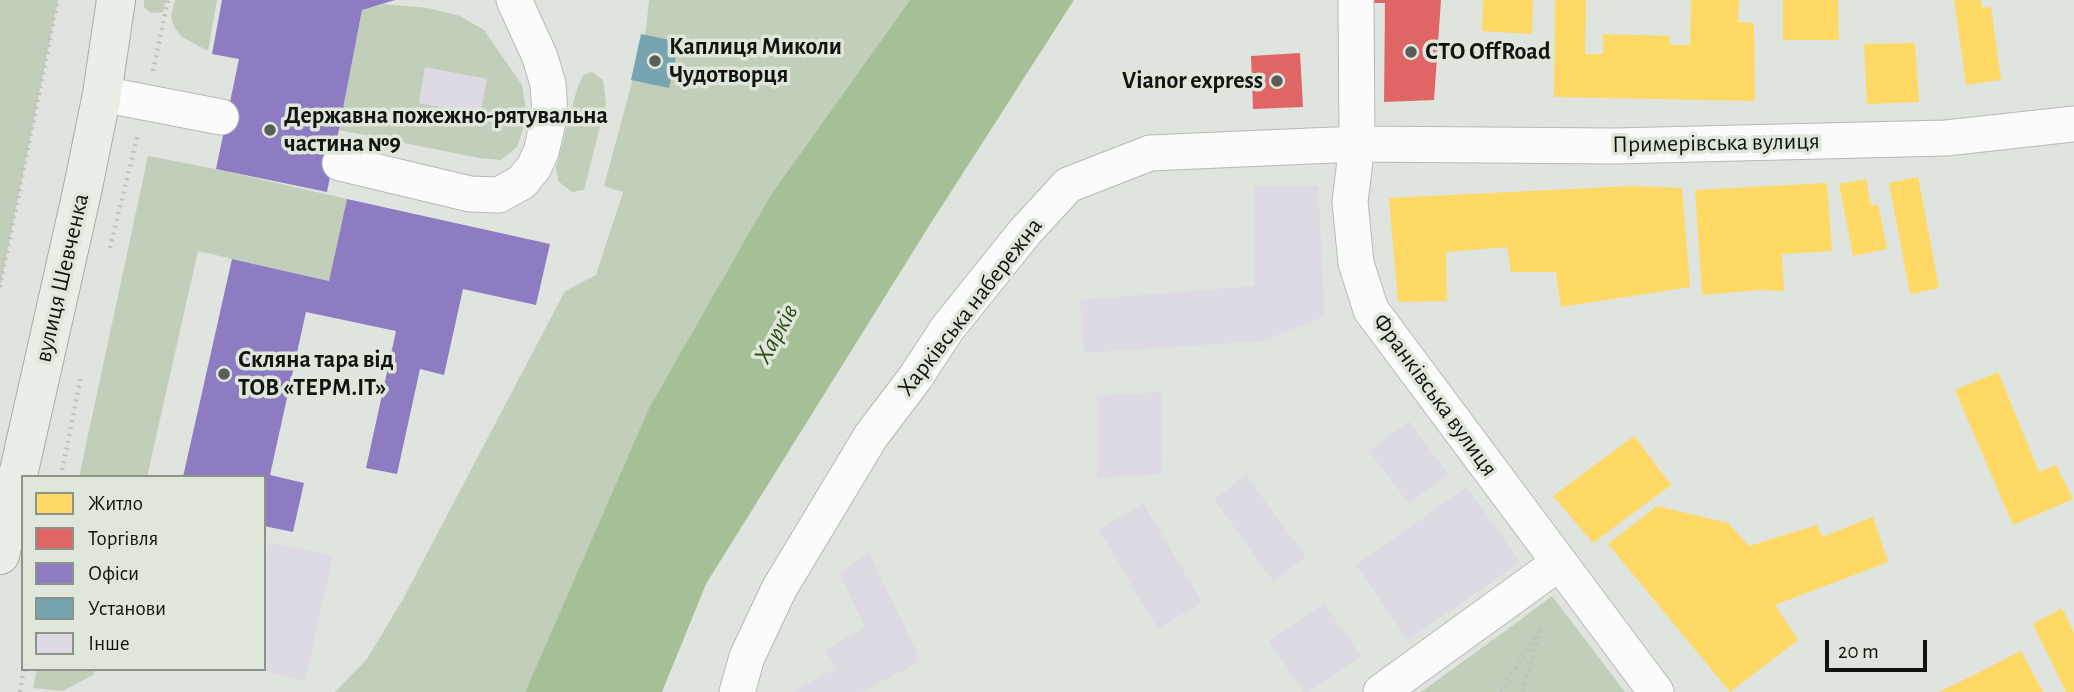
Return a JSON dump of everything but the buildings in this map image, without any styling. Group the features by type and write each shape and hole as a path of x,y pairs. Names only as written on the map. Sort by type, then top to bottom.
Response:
{"main road":[{"name":"вулиця Шевченка","path":"0,555 79,206 102,94 116,0"}],"street":[{"path":"340,163 471,194 499,195 522,182 534,167 541,152 550,114 548,83 540,57 514,0"},
{"name":"Франківська вулиця","path":"1356,0 1357,144 1350,202 1356,263 1371,310 1656,692"},
{"path":"102,94 221,117"},
{"name":"Примерівська вулиця","path":"1357,144 1615,146 1946,138 2074,124"},
{"name":"Харківська набережна","path":"737,692 747,657 779,589 871,436 947,330 1024,233 1068,185 1150,153 1357,144"},
{"path":"1381,692 1559,563"}],"path":[{"path":"0,287 58,0"},
{"path":"109,251 168,0"},
{"path":"61,475 82,371"},
{"path":"1500,692 1541,628 1522,692"},
{"path":"20,692 24,671"}],"shaded area":[{"path":"0,0 58,0 0,287"},
{"path":"144,0 166,0 163,12 151,13 144,7"},
{"path":"175,0 217,0 208,51 182,37 174,27 171,16"},
{"path":"649,0 910,0 770,196 649,408 525,692 335,692 367,659 403,599 565,291 596,275 623,192 604,186 646,30"},
{"path":"383,4 428,8 460,16 484,30 522,85 527,117 517,147 501,160 479,158 339,130 362,10"},
{"path":"592,72 603,80 606,103 584,190 572,192 558,181 556,168 577,89 583,75"},
{"path":"148,156 347,199 329,281 198,251 147,475 79,475"},
{"path":"1552,596 1625,692 1421,692 1516,623"},
{"path":"37,671 95,671 93,675 63,691 33,688"}],"water":[{"name":"Харків","path":"910,0 1074,0 929,226 706,584 662,692 525,692 649,408 770,196"}],"place":[{"name":"СТО OffRoad","path":"1411,52"},
{"name":"Каплиця Миколи Чудотворця","path":"655,61"},
{"name":"Vianor express","path":"1277,81"},
{"name":"Державна пожежно-рятувальна частина №9","path":"270,130"},
{"name":"Скляна тара від ТОВ «ТЕРМ.ІТ»","path":"224,374"}]}
